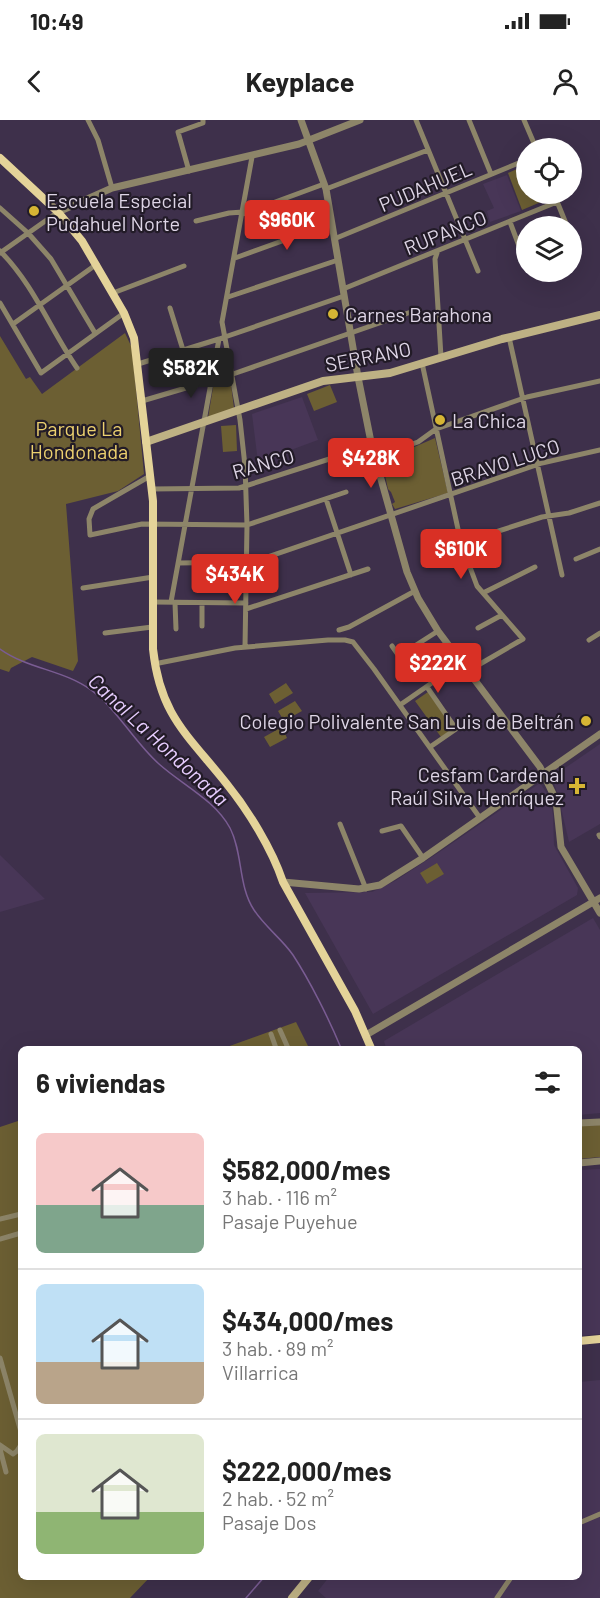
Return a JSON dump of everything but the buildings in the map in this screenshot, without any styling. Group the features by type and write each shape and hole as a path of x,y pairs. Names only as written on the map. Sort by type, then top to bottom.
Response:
{"main road":[{"path":"0,159 58,213 77,235 97,264 124,313 134,338 152,489 154,664 160,691 174,719 237,798 275,861 283,882 352,1005 370,1046"},
{"name":"SERRANO","path":"146,442 322,381 390,373 510,337 600,315"},
{"path":"582,1341 600,1339"},
{"path":"292,1598 306,1580"}],"street":[{"path":"88,120 98,140 112,188"},
{"path":"189,171 178,132 203,123 203,120"},
{"path":"301,120 325,187 358,377 375,457 415,591 438,631 544,774 556,800 561,847 597,900 600,913"},
{"path":"416,120 478,271"},
{"path":"469,120 491,174"},
{"path":"524,120 532,138"},
{"path":"77,368 18,270 0,252 58,213 112,188 252,157 309,141 356,121"},
{"path":"196,220 229,213 243,213 325,187 428,150"},
{"path":"176,629 173,602 184,525 211,380 222,338 222,322 252,157"},
{"name":"PUDAHUEL","path":"334,239 516,164"},
{"name":"RUPANCO","path":"138,364 222,338 344,293 432,253 437,253 552,204"},
{"path":"0,208 28,232 51,259 68,284 95,333"},
{"path":"510,222 516,238"},
{"path":"235,258 332,223"},
{"path":"437,253 435,259 441,357"},
{"path":"228,297 338,260"},
{"path":"13,324 97,264"},
{"path":"113,293 184,266"},
{"path":"0,303 41,373 124,313"},
{"path":"170,308 183,350"},
{"path":"142,401 233,374 411,312"},
{"path":"510,337 562,575"},
{"path":"222,338 233,374 239,410 246,486 245,647"},
{"path":"422,363 461,543 472,576 483,593 522,639 468,671"},
{"path":"375,457 418,442 436,429 523,399 600,381"},
{"name":"BRAVO LUCO","path":"178,563 246,563 537,465 600,450"},
{"name":"RANCO","path":"152,489 237,488 345,454"},
{"path":"150,476 93,509 89,519 90,535 142,524 247,525 346,492"},
{"path":"326,499 351,575"},
{"path":"461,543 548,516 569,513 600,503"},
{"path":"576,559 600,549"},
{"path":"483,593 535,567"},
{"path":"153,602 246,606 368,569"},
{"path":"83,588 153,577"},
{"path":"339,630 349,627 415,591"},
{"path":"202,603 202,626"},
{"path":"478,628 502,615"},
{"path":"105,633 153,627"},
{"path":"399,656 438,631"},
{"path":"589,640 600,633"},
{"path":"154,664 245,647 349,640 359,648 480,818"},
{"path":"392,646 410,672"},
{"path":"400,705 462,662"},
{"path":"427,687 456,729 430,747"},
{"path":"283,882 366,889 389,880 600,734"},
{"path":"340,824 366,889"},
{"path":"382,831 401,826 423,858"},
{"path":"366,1035 597,900"},
{"path":"280,1030 287,1046"},
{"path":"271,1034 276,1046"},
{"path":"582,1123 600,1122"},
{"path":"582,1163 600,1161"},
{"path":"0,1220 18,1215"},
{"path":"0,1239 18,1234"},
{"path":"0,1358 18,1421"},
{"path":"0,1447 13,1454 18,1449"},
{"path":"0,1447 6,1472"},
{"path":"582,1521 600,1514"},
{"path":"497,1598 509,1580"}],"shaded area":[{"path":"507,175 516,204 518,204 521,211 490,222 487,211 494,208 483,184"},
{"path":"302,397 318,440 258,462 252,414"},
{"name":"Cesfam Cardenal Raúl Silva Henríquez","path":"600,744 600,824 569,842 552,777"},
{"path":"540,783 550,798 554,845 578,888 577,895 373,1014 305,893 372,892 395,881"},
{"path":"0,855 45,899 0,912"},
{"path":"593,918 600,930 600,1113 582,1115 582,1046 385,1046 384,1041"},
{"path":"600,1169 600,1334 582,1336 582,1170"},
{"path":"600,1380 600,1598 326,1598 318,1591 327,1580 582,1580 582,1382"}],"green space":[{"path":"516,169 516,194 508,173"},
{"path":"520,204 536,204 522,210"},
{"name":"Parque La Hondonada","path":"125,333 132,348 144,474 118,491 66,504 78,661 73,671 32,657 11,668 9,672 0,669 0,336 26,379 30,377 42,394"},
{"path":"230,377 234,408 208,418 214,382"},
{"path":"330,385 337,402 314,411 307,394"},
{"path":"236,425 237,451 223,452 221,426"},
{"path":"435,438 448,493 395,509 392,504 395,502 388,489 382,461"},
{"path":"286,683 293,693 275,704 269,694"},
{"path":"428,692 454,728 441,737 415,701"},
{"path":"295,701 302,711 284,721 278,711"},
{"path":"282,727 287,738 270,747 264,737"},
{"path":"437,863 444,874 427,884 420,873"},
{"path":"296,1022 308,1046 230,1046"},
{"path":"18,1121 18,1580 147,1580 130,1598 0,1598 0,1127"},
{"path":"600,1125 600,1157 582,1159 582,1126"}],"waterway":[{"name":"Canal La Hondonada","path":"0,649 22,661 69,678 91,690 110,707 150,755 207,801 224,818 234,838 249,901 258,916 289,949 319,1000 340,1046"},
{"name":"Canal La Hondonada","path":"246,1598 262,1580"}],"place":[{"name":"Escuela Especial Pudahuel Norte","path":"34,211"},
{"name":"Carnes Barahona","path":"333,314"},
{"name":"La Chica","path":"440,420"},
{"name":"Colegio Polivalente San Luis de Beltrán","path":"586,721"},
{"name":"Cesfam Cardenal Raúl Silva Henríquez","path":"577,786"}]}
